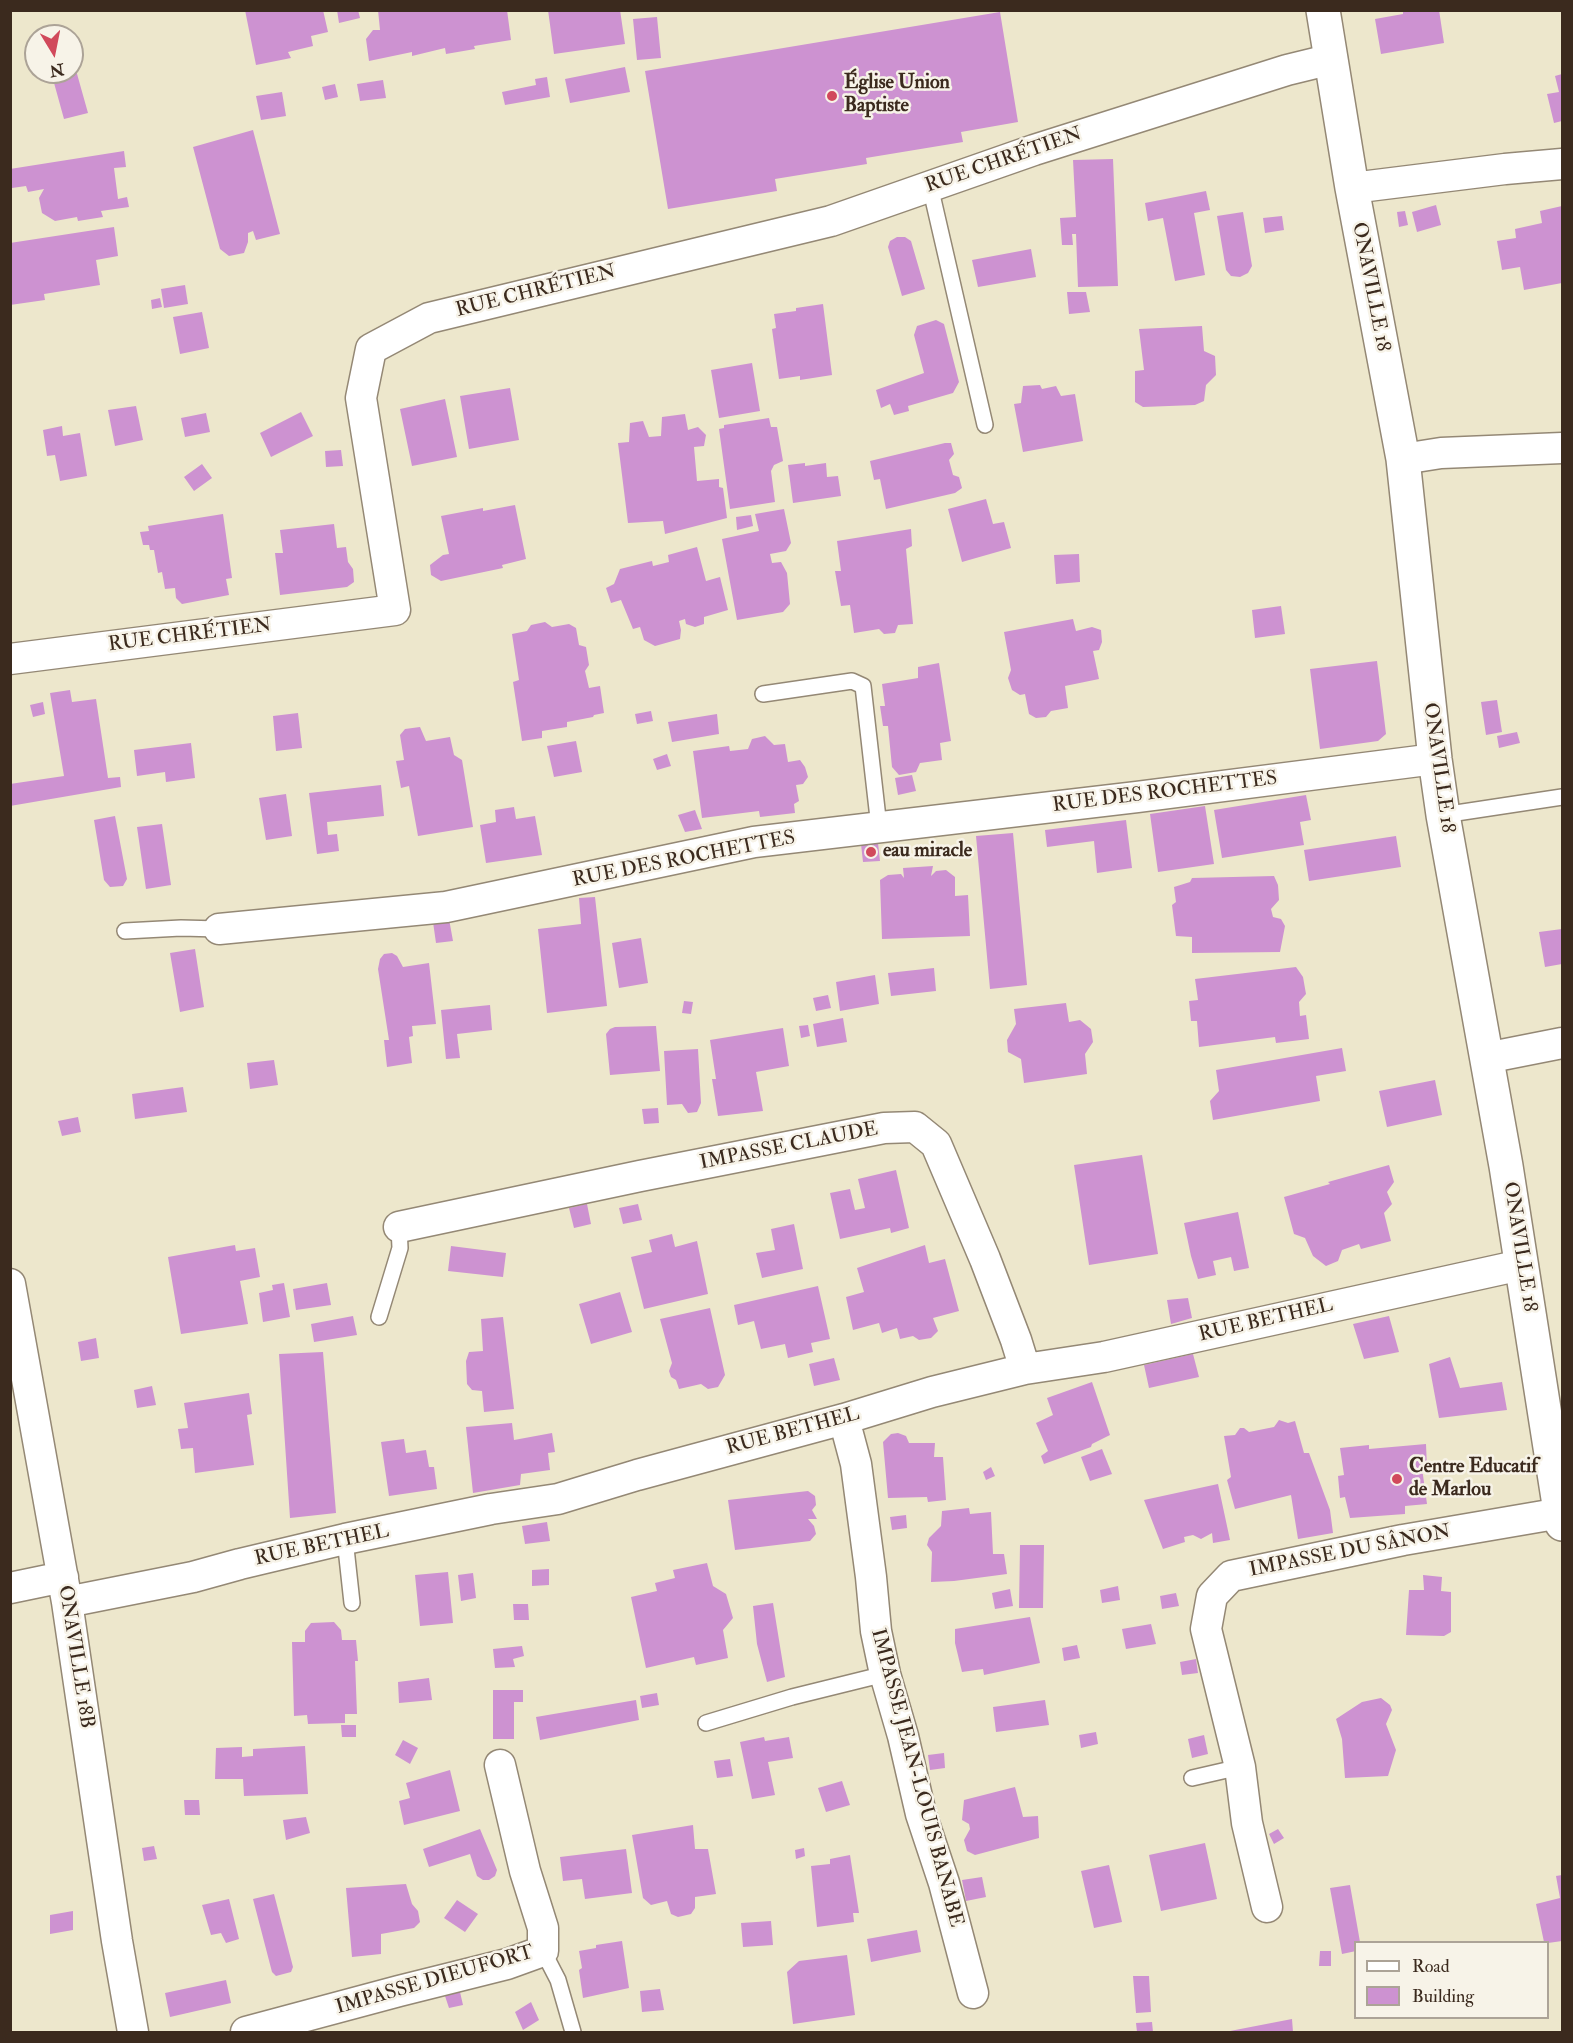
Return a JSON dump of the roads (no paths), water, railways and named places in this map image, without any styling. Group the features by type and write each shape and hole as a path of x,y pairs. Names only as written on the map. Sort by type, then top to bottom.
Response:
{"street":[{"name":"ONAVILLE 18","path":"1323,10 1352,188 1403,459 1443,815 1506,1166 1562,1518"},
{"name":"RUE CHRÉTIEN","path":"10,659 395,610 361,398 371,349 429,318 831,221 1034,150 1287,70 1332,59"},
{"path":"1352,188 1563,164"},
{"path":"1403,459 1441,453 1563,448"},
{"name":"RUE DES ROCHETTES","path":"219,929 446,907 754,842 1435,759"},
{"path":"1486,1058 1563,1043"},
{"name":"IMPASSE CLAUDE","path":"399,1227 849,1134 915,1126 936,1144 985,1259 1016,1340 1024,1370"},
{"name":"RUE BETHEL","path":"10,1588 65,1589 193,1577 345,1539 492,1509 558,1499 932,1392 1024,1370 1104,1357 1521,1265"},
{"name":"ONAVILLE 18B","path":"10,1284 65,1589 117,1941 133,2032"},
{"name":"IMPASSE JEAN-LOUIS BANABE","path":"844,1419 856,1464 876,1631 885,1674 903,1736 921,1814 944,1883 973,1993"},
{"name":"IMPASSE DU SÂNON","path":"1267,1907 1247,1823 1240,1767 1206,1629 1212,1596 1231,1576 1403,1540 1562,1518"},
{"name":"IMPASSE DIEUFORT","path":"246,2032 507,1964 543,1951 543,1928 525,1871 500,1765"}],"lane":[{"path":"930,186 985,425"},
{"path":"763,694 852,681 863,686 879,827"},
{"path":"1443,815 1563,797"},
{"path":"125,931 181,928 219,929"},
{"path":"379,1317 399,1248 399,1227"},
{"path":"345,1539 352,1603"},
{"path":"706,1723 792,1697 885,1674"},
{"path":"1192,1778 1240,1767"},
{"path":"543,1951 558,1980 573,2032"}],"place":[{"name":"Église Union Baptiste","path":"832,96"},
{"name":"eau miracle","path":"871,852"},
{"name":"Centre Educatif de Marlou","path":"1397,1479"}]}
